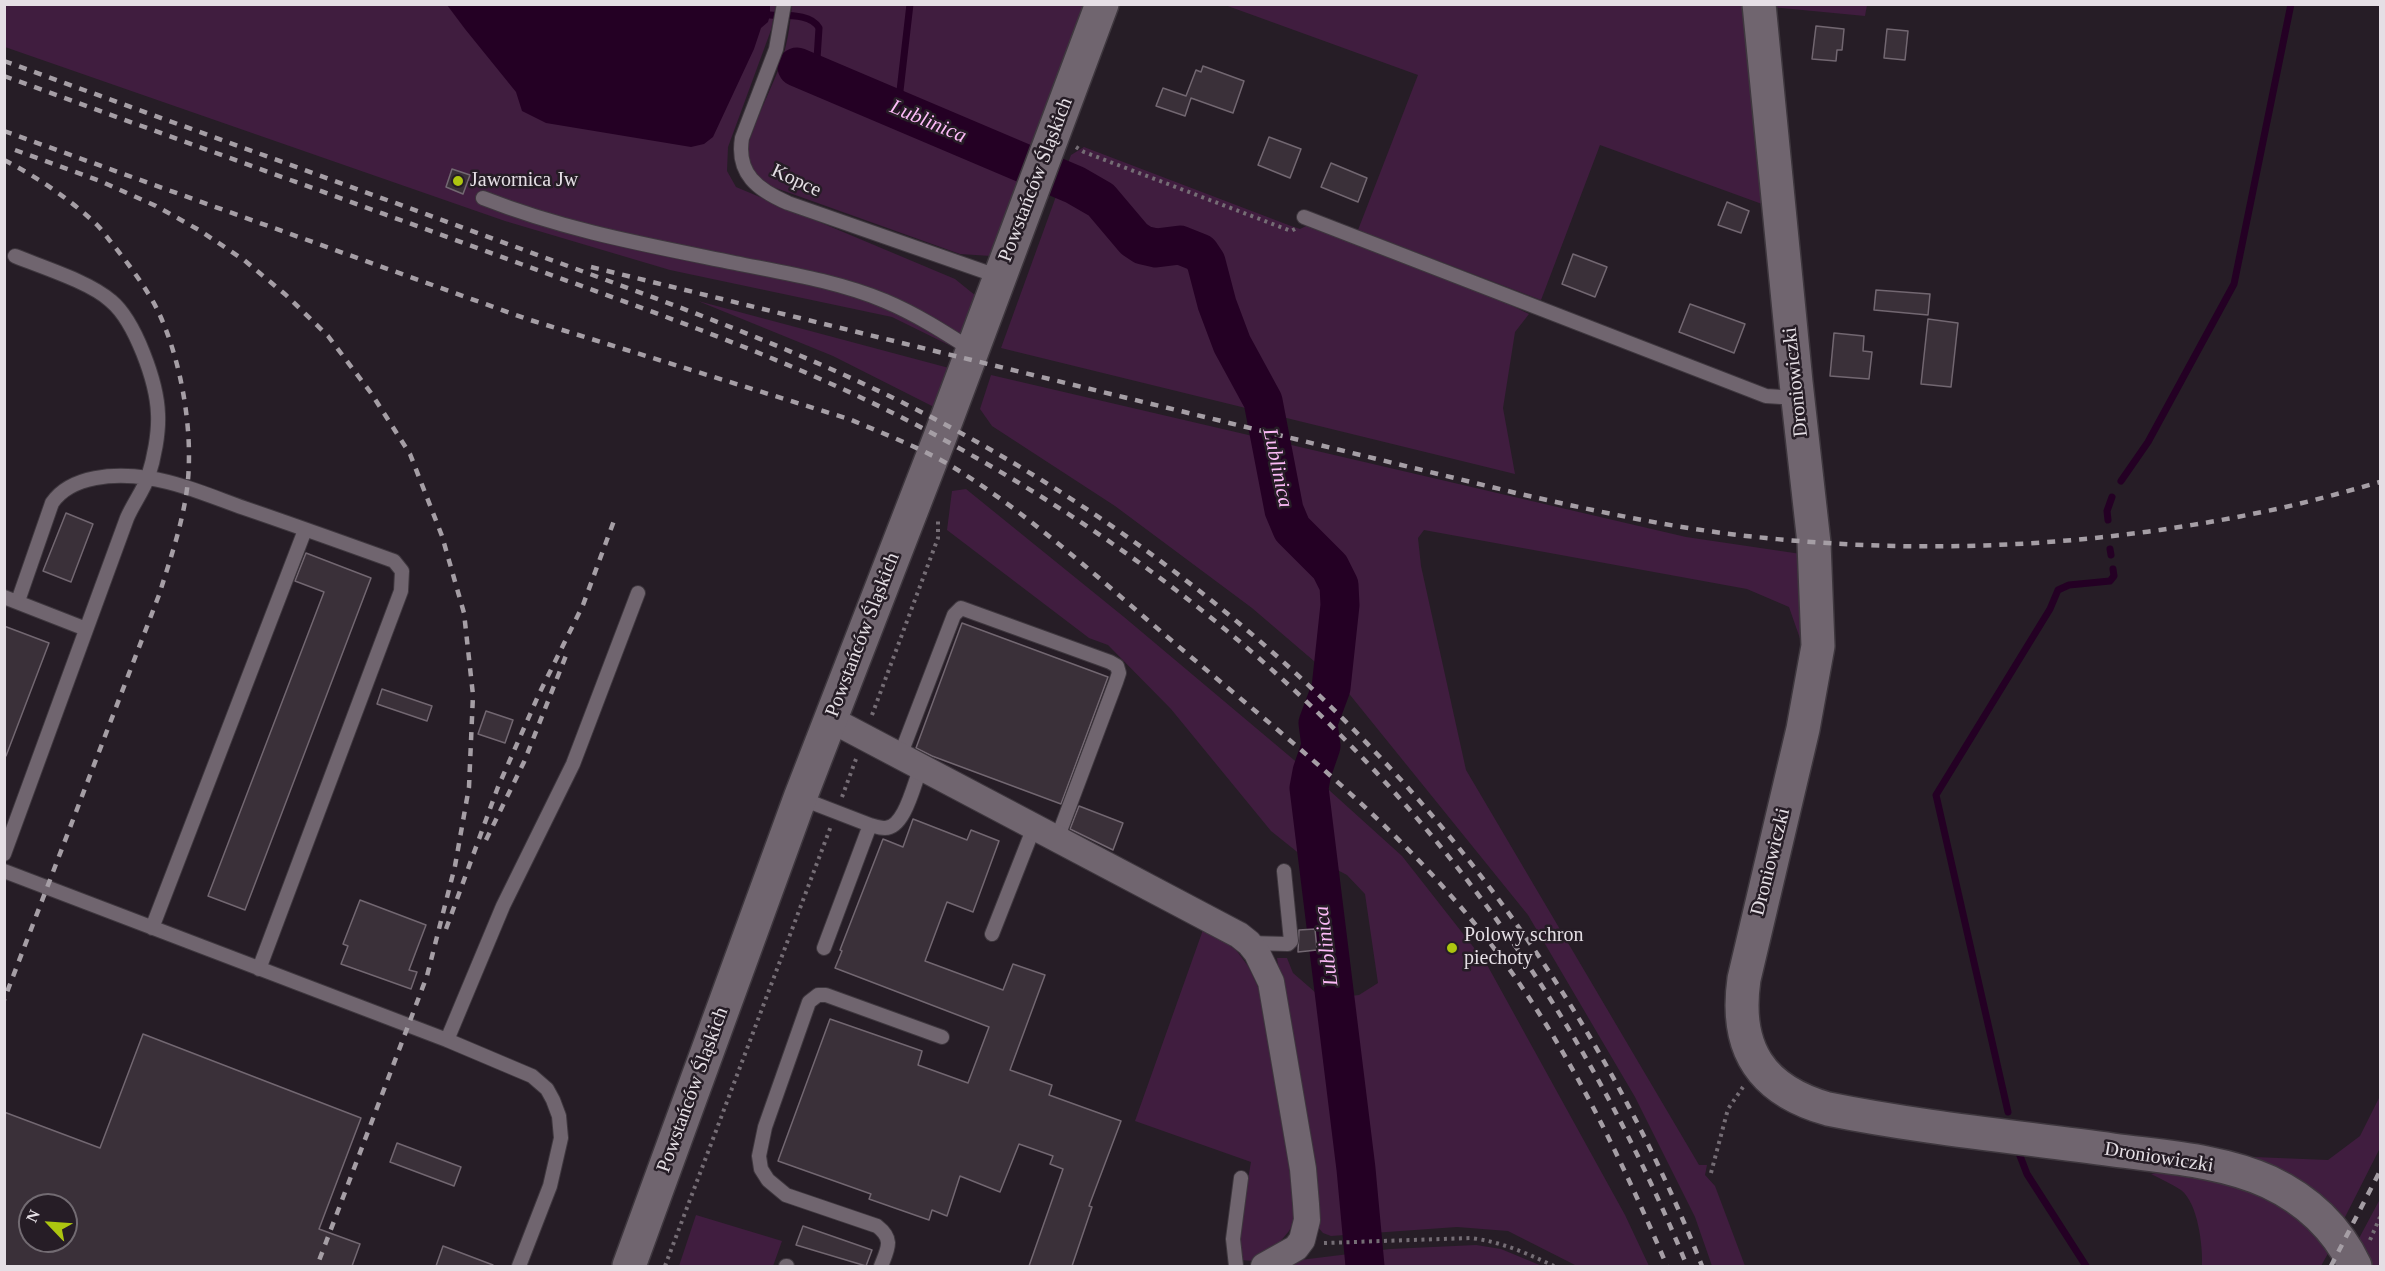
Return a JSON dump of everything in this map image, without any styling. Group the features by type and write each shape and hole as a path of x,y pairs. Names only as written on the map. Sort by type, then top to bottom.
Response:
{"street":[{"name":"Powstańców Śląskich","path":"629,1266 800,798 1102,4"},
{"name":"Droniowiczki","path":"1759,4 1797,398 1814,543 1818,646 1803,729 1751,944 1741,999 1746,1041 1759,1068 1778,1088 1791,1096 1828,1109 2181,1159 2252,1176 2284,1190 2312,1209 2343,1243 2355,1266"},
{"path":"830,719 1249,943 1261,960 1271,982 1303,1169 1307,1220 1302,1240 1296,1248 1264,1266"}],"lane":[{"name":"Kopce","path":"784,6 776,49 742,138 740,151 742,165 749,177 770,195 788,203 1000,277"},
{"path":"483,198 522,214 592,234 791,274 867,294 920,317 972,350"},
{"path":"1304,217 1766,396 1797,398"},
{"path":"4,854 127,518 148,478 158,427 154,391 138,340 128,322 110,299 95,290 15,256"},
{"path":"86,629 11,599 52,503 59,493 78,481 125,476 148,478 187,488 394,561 402,571 401,591 259,969"},
{"path":"152,928 305,530"},
{"path":"447,1040 503,906 577,755 638,593"},
{"path":"800,798 870,825 885,828 901,819 910,762 954,615 961,608 1117,666 1119,673 1116,682 1057,839"},
{"path":"824,948 870,825"},
{"path":"992,934 1034,827"},
{"path":"4,871 447,1040 532,1076 547,1089 559,1116 561,1138 550,1186 519,1266"},
{"path":"1249,943 1288,944 1291,941 1284,872"},
{"path":"881,1266 889,1241 885,1232 876,1226 786,1195 768,1180 761,1169 759,1156 765,1127 809,1002 813,998 826,995 942,1037"},
{"path":"1236,1266 1233,1239 1241,1178"}],"path":[{"path":"1051,141 1291,231 1296,229 1304,217"},
{"path":"1711,1173 1728,1109 1735,1096 1759,1068"},
{"path":"1302,1240 1328,1244 1471,1238 1512,1246 1554,1266"}],"shaded area":[{"path":"5,5 776,5 771,30 728,147 727,171 736,187 955,279 976,296 957,349 892,317 670,270 505,221 5,47"},
{"path":"447,5 770,5 768,22 761,28 754,49 713,137 704,144 691,147 546,123 522,111 516,92"},
{"path":"792,5 1084,5 991,256 960,254 773,187 753,171 748,162 748,148 782,60"},
{"path":"1225,5 1746,5 1762,204 1600,145 1541,300 1358,230 1418,75"},
{"path":"1771,5 1867,5 1865,16 1771,7"},
{"path":"1084,147 1291,226 1300,229 1310,224 1481,291 1529,314 1515,332 1503,408 1515,474 1001,348 1071,155"},
{"path":"698,301 949,368 934,407 833,356"},
{"path":"991,375 1686,537 1801,554 1804,650 1789,607 1747,589 1424,530 1418,538 1421,566 1466,770 1699,1165 1707,1165 1705,1175 1715,1186 1745,1266 1712,1266 1695,1217 1635,1097 1528,915 1342,685 1252,608 1115,506 992,426 980,409"},
{"path":"966,489 1124,617 1319,781 1402,856 1486,963 1625,1215 1649,1266 1577,1266 1508,1231 1457,1227 1331,1236 1323,1233 1316,1225 1277,958 1287,958 1293,973 1323,999 1359,995 1378,983 1365,894 1347,875 1322,862 1311,863 1271,831 1171,709 1108,645 1089,638 947,530 952,491"},
{"path":"1204,927 1236,950 1248,966 1267,1006 1299,1178 1297,1216 1289,1231 1269,1255 1253,1261 1242,1260 1237,1243 1251,1162 1135,1121"},
{"path":"2380,1096 2380,1148 2341,1225 2229,1156 2328,1160 2360,1136"},
{"path":"2177,1169 2271,1196 2331,1248 2321,1266 2202,1266 2202,1248 2192,1205 2181,1190 2151,1174"},
{"path":"2380,1199 2380,1266 2369,1266 2356,1244"},
{"path":"696,1215 782,1241 773,1266 679,1266"},
{"path":"1476,1245 1501,1249 1542,1266 1285,1266 1292,1261 1390,1249"}],"building":[{"path":"1816,26 1844,29 1842,50 1837,50 1836,61 1812,59"},
{"path":"1887,29 1908,31 1905,60 1884,58"},
{"path":"1203,66 1244,81 1233,113 1191,98 1185,116 1156,106 1163,88 1186,96 1196,70 1201,72"},
{"path":"1269,137 1301,149 1290,178 1258,165"},
{"path":"1331,163 1367,178 1358,202 1321,187"},
{"name":"Jawornica Jw","path":"452,169 470,175 463,194 446,187"},
{"path":"1727,202 1749,211 1741,233 1718,225"},
{"path":"1573,254 1607,267 1595,297 1562,284"},
{"path":"1876,290 1930,294 1928,315 1874,310"},
{"path":"1690,304 1745,324 1734,353 1679,332"},
{"path":"1928,319 1958,323 1951,387 1921,384"},
{"path":"1834,333 1864,336 1863,351 1872,352 1869,379 1830,376"},
{"path":"66,513 93,524 71,582 43,571"},
{"path":"306,553 371,578 245,910 208,896 324,592 295,581"},
{"path":"962,623 1108,677 1061,804 916,748"},
{"path":"4,626 49,643 6,756 4,756"},
{"path":"382,689 432,706 427,721 377,704"},
{"path":"486,711 513,720 505,743 478,734"},
{"path":"1079,806 1123,823 1113,850 1070,829"},
{"path":"913,819 967,840 971,830 999,841 973,912 947,902 925,961 1003,990 1013,964 1045,975 1010,1070 1052,1085 1049,1095 1121,1121 1089,1206 1092,1207 1072,1266 1029,1266 1063,1169 1050,1164 1053,1156 1019,1144 1000,1192 960,1176 947,1216 932,1210 929,1220 869,1199 871,1194 778,1161 830,1019 922,1051 918,1065 968,1083 989,1027 835,968 883,839 903,847"},
{"path":"360,900 426,925 409,970 417,972 411,989 341,964 348,946 343,944"},
{"path":"1315,929 1317,950 1298,952 1299,930"},
{"path":"143,1034 361,1118 319,1229 360,1244 352,1266 4,1266 4,1112 100,1148"},
{"path":"397,1143 461,1167 454,1186 390,1162"},
{"path":"803,1226 872,1250 866,1266 796,1245"},
{"path":"443,1246 493,1265 436,1266"}],"waterway":[{"path":"898,108 910,4"},
{"path":"2121,481 2148,442 2234,284 2291,4"},
{"path":"770,15 804,18 815,23 819,28 816,74"},
{"name":"Lublinica","path":"797,67 1075,185 1101,200 1134,239 1143,245 1156,248 1180,245 1200,253 1206,262 1217,304 1232,344 1263,401 1284,510 1292,529 1330,567 1339,585 1340,605 1331,688 1318,723 1321,746 1309,788 1356,1169 1365,1266"},
{"path":"2108,520 2107,511 2112,497"},
{"path":"2110,549 2111,555"},
{"path":"2008,1112 1936,795 2050,609 2058,590 2069,585 2110,581 2114,576 2113,569"},
{"path":"2017,1148 2027,1174 2086,1266"}],"railway":[{"path":"4,61 626,287 789,351 843,374 948,426 1073,500 1191,584 1300,677 1400,779 1491,889 1572,1007 1642,1133 1702,1266"},
{"path":"4,76 743,346 905,419 957,447 1080,521 1194,604 1298,694 1394,792 1481,899 1559,1013 1628,1135 1687,1266"},
{"path":"4,131 527,319 849,419 924,451 978,483 1063,547 1316,763 1387,828 1452,897 1487,938 1518,982 1574,1073 1600,1120 1667,1266"},
{"path":"15,150 100,181 156,206 199,230 244,260 286,295 328,336 371,393 410,454 442,536 464,613 473,695 469,787 455,866 427,976 317,1266"},
{"path":"4,160 52,188 94,222 144,286 158,311 174,353 184,398 189,445 185,503 159,595 4,1000"},
{"path":"591,267 1516,493 1641,520 1735,535 1890,546 2015,544 2077,540 2201,524 2307,502 2380,482"},
{"path":"446,929 498,787 539,694 583,605 615,518"},
{"path":"486,840 524,762 567,653"},
{"path":"2331,1266 2380,1171"}],"place":[{"name":"Jawornica Jw","path":"458,181"},
{"name":"Polowy schron piechoty","path":"1452,948"}]}
